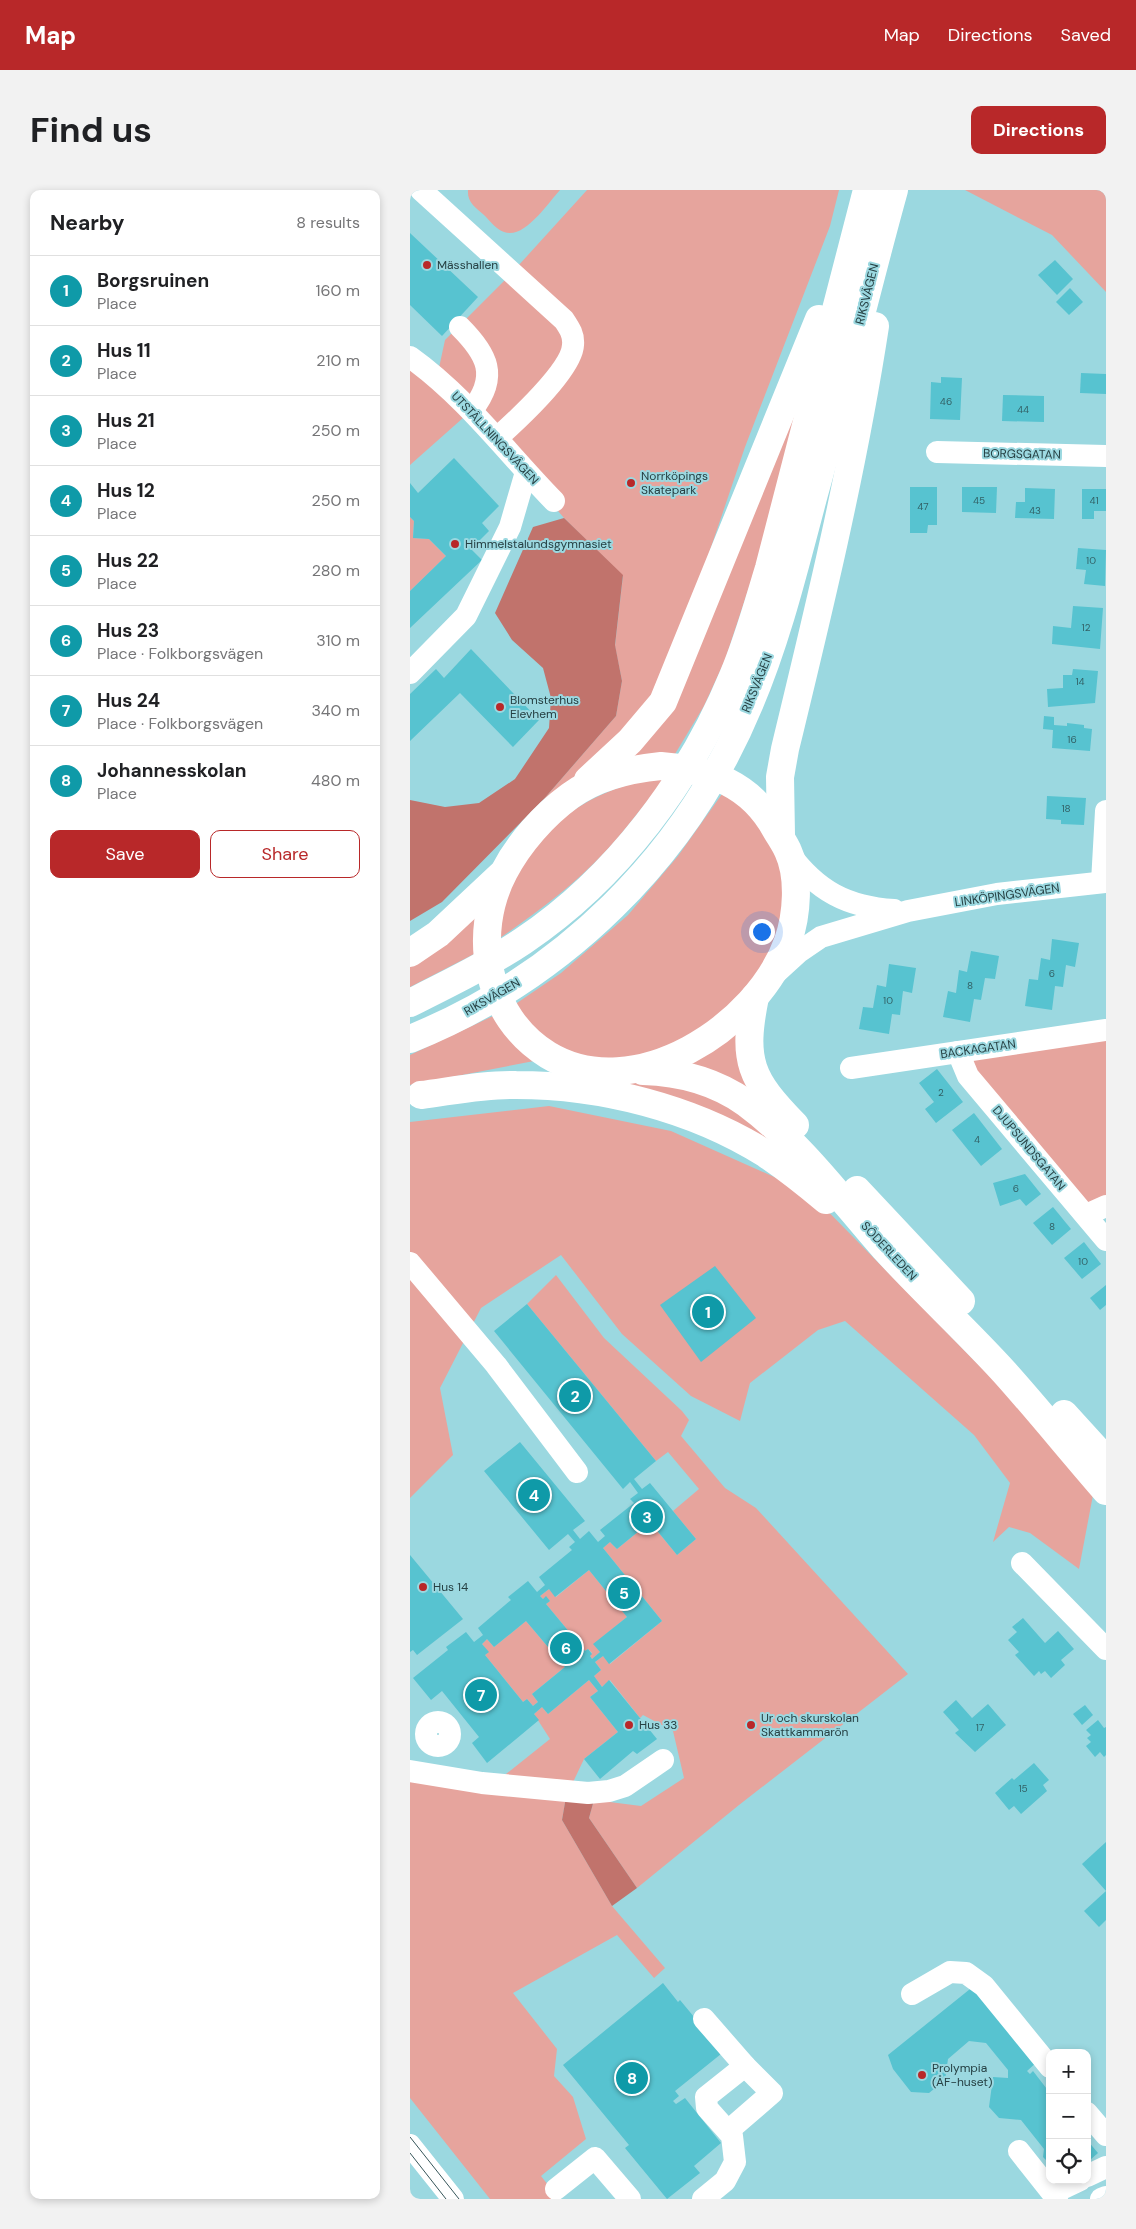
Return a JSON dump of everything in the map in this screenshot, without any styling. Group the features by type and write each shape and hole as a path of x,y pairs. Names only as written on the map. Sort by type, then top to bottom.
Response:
{"highway":[{"name":"RIKSVÄGEN","path":"410,1039 480,1006 546,965 584,935 618,904 655,860 689,816 716,773 749,706 771,650 835,418 870,228 867,190"},
{"name":"RIKSVÄGEN","path":"410,1003 469,973 522,942 563,911 595,882 631,842 666,798 694,755 734,675 753,622 870,228 894,190"},
{"path":"410,953 438,934 504,872 521,846 550,814 630,741 663,702 870,228"},
{"path":"416,1096 506,1075 573,1067 616,1072 636,1070 663,1062 706,1039 732,1020 763,987 789,940 794,918 795,879 785,846 779,805 783,758 828,571 859,424 875,326 870,228"},
{"path":"572,795 616,774 636,768 660,766 707,772 751,797 766,813 785,846"},
{"path":"504,872 490,912 487,940 487,962 497,998 507,1015 526,1038 548,1054 573,1067"},
{"name":"SÖDERLEDEN","path":"763,987 750,1028 750,1059 756,1077 766,1094 901,1235 1106,1460"},
{"name":"SÖDERLEDEN","path":"636,1070 667,1072 695,1077 720,1088 745,1103 788,1138 885,1249 1004,1373 1106,1491"},
{"path":"416,1096 514,1085 561,1087 621,1096 658,1106 698,1121 766,1154 801,1180 885,1249"}],"street":[{"path":"420,190 564,320 573,334 570,360 525,412 497,438"},
{"path":"460,326 478,345 487,369 483,392 472,410"},
{"name":"UTSTÄLLNINGSVÄGEN","path":"410,357 437,377 472,410 554,502"},
{"name":"BORGSGATAN","path":"937,452 1106,456"},
{"path":"410,673 466,616 510,527 526,472"},
{"path":"1104,882 1106,811"},
{"name":"LINKÖPINGSVÄGEN","path":"785,846 804,872 837,897 873,909 908,911"},
{"name":"LINKÖPINGSVÄGEN","path":"763,987 799,952 821,937 908,911 997,894 1104,882"},
{"name":"BACKAGATAN","path":"851,1068 1106,1030"},
{"name":"DJUPSUNDSGATAN","path":"958,1052 968,1076 1096,1211 1106,1240"},
{"path":"410,1263 496,1365 577,1472"},
{"path":"1022,1563 1106,1649"},
{"path":"410,1757 427,1739"},
{"path":"410,1770 482,1783 588,1793 609,1791 626,1786 663,1760"},
{"path":"912,1994 950,1972 966,1973 984,1986 1046,2062"},
{"path":"704,2019 745,2066 772,2093 728,2131"},
{"path":"703,2199 725,2181 735,2162 732,2136 707,2108 706,2097 745,2066"},
{"path":"1091,2118 1106,2135"},
{"path":"410,2145 453,2199"},
{"path":"1019,2151 1055,2196 1074,2184"},
{"path":"556,2189 595,2158 628,2198"},
{"path":"1091,2174 1106,2167"},
{"path":"1102,2199 1106,2197"}],"shaded area":[{"path":"468,190 560,190 535,219 520,231 512,233 498,229 475,207 470,201"},
{"path":"587,190 839,190 830,226 745,447 684,627 659,688 598,760 543,800 616,716 622,681 615,646 623,576 564,518 472,410 410,465 410,357 437,377 445,340 508,277"},
{"path":"965,190 1106,190 1106,292 1052,235"},
{"path":"814,354 755,569 725,660 704,706 675,754 626,759"},
{"path":"410,517 414,521 413,538 429,539 446,556 410,591"},
{"path":"564,518 623,575 615,645 622,681 616,716 543,800 442,902 410,921 410,800 445,807 479,803 515,779 549,728 551,698 543,668 512,640 495,613 533,527"},
{"path":"663,779 625,830 593,864 553,899 497,940 502,913 512,883 526,859 542,838 562,819 585,803 609,791 636,783"},
{"path":"722,794 750,811 770,838 783,872 786,901 778,942 761,978 694,1039 627,1062 583,1058 543,1040 514,1005 561,973 628,915 678,856"},
{"path":"479,914 476,953 410,987 410,964"},
{"path":"493,1016 534,1061 410,1085 410,1055"},
{"path":"736,1025 736,1043 739,1059 750,1092 676,1065"},
{"path":"1106,1037 1106,1199 1088,1206 966,1061"},
{"path":"661,1080 722,1099 797,1160 608,1084"},
{"path":"549,1106 671,1131 810,1193 1013,1400 1093,1495 1079,1569 1030,1533 1009,1527 993,1542 1010,1483 974,1435 845,1321 818,1330 750,1383 740,1421 691,1396 622,1334 561,1255 481,1308 440,1388 453,1455 410,1498 410,1122"},
{"path":"556,1275 604,1338 682,1411 689,1420 681,1436 725,1488 756,1508 908,1674 739,1805 637,1888 589,1818 594,1800 641,1806 684,1778 673,1731 643,1715 640,1718 610,1680 602,1687 594,1676 601,1670 595,1662 603,1656 610,1664 662,1621 603,1548 610,1542 617,1549 650,1522 677,1555 696,1539 673,1511 699,1489 668,1452 656,1461 527,1304"},
{"path":"589,1570 627,1617 594,1644 600,1652 592,1659 590,1656 592,1653 588,1649 585,1651 546,1604 550,1601 546,1597 543,1599 540,1596 549,1589 556,1597"},
{"path":"526,1621 565,1667 532,1694 538,1702 533,1706 527,1699 523,1702 485,1655 488,1652 482,1644 487,1639 494,1647"},
{"path":"589,1680 598,1691 590,1697 618,1732 584,1759 566,1797 562,1820 612,1906 665,1968 654,1978 617,1935 513,1993 557,2049 554,2076 573,2097 586,2139 541,2176 559,2199 490,2199 410,2098 410,1779 501,1778 550,1739 534,1714 542,1707 548,1714"},
{"path":"566,1797 594,1800 589,1818 637,1888 612,1906 562,1820"}],"building":[{"name":"Mässhallen","path":"410,233 478,297 442,336 410,305"},
{"path":"1055,260 1073,279 1057,295 1038,275"},
{"path":"1070,288 1083,302 1069,315 1056,302"},
{"path":"1081,373 1106,374 1106,394 1080,393"},
{"path":"941,377 962,378 960,420 930,419 931,382 941,383"},
{"path":"1003,395 1044,396 1044,422 1002,421"},
{"name":"Himmelstalundsgymnasiet","path":"454,458 499,506 482,523 489,531 471,549 482,560 410,628 410,591 446,556 429,539 413,538 414,521 410,517 410,483 418,493"},
{"path":"910,487 937,487 937,525 928,525 927,533 910,533"},
{"path":"962,487 997,487 996,513 962,512"},
{"path":"1025,488 1055,489 1054,519 1015,518 1016,502 1025,502"},
{"path":"1082,489 1106,489 1106,511 1094,511 1094,519 1082,519"},
{"path":"1078,548 1106,550 1105,586 1084,584 1086,570 1076,569"},
{"path":"1073,606 1103,608 1100,649 1052,644 1053,626 1071,628"},
{"name":"Blomsterhus Elevhem","path":"471,649 539,720 513,747 460,693 410,741 410,694 436,669 444,678"},
{"path":"1073,669 1098,671 1095,703 1048,707 1047,689 1063,688 1063,675 1072,675"},
{"path":"1044,716 1054,717 1054,725 1067,726 1067,723 1084,725 1084,728 1092,729 1090,751 1052,748 1053,730 1043,729"},
{"path":"1047,796 1086,798 1084,825 1061,824 1061,820 1046,819"},
{"path":"1052,939 1079,943 1075,967 1066,965 1063,987 1055,986 1052,1010 1025,1006 1029,979 1038,980 1041,958 1050,960"},
{"path":"971,951 999,956 995,979 985,978 981,1000 974,999 970,1022 943,1017 948,991 956,993 959,970 967,972"},
{"path":"889,964 916,968 912,993 903,991 900,1015 892,1014 889,1034 859,1029 863,1007 873,1008 877,985 886,987"},
{"path":"937,1069 963,1102 936,1123 925,1109 934,1102 919,1083"},
{"path":"974,1113 1002,1149 981,1166 952,1130"},
{"path":"1025,1174 1041,1194 1026,1206 1020,1199 1000,1206 993,1183"},
{"path":"1053,1207 1071,1229 1052,1245 1033,1223"},
{"path":"1084,1242 1101,1264 1082,1279 1064,1258"},
{"path":"715,1266 756,1318 701,1362 660,1305"},
{"path":"1106,1285 1106,1305 1100,1310 1090,1298"},
{"path":"527,1304 656,1461 634,1479 642,1489 650,1483 696,1539 677,1555 650,1522 617,1549 610,1542 603,1548 662,1621 609,1664 603,1656 595,1662 601,1670 594,1676 602,1687 609,1680 657,1739 637,1754 633,1751 600,1779 584,1759 618,1732 590,1697 598,1691 589,1680 548,1714 542,1707 534,1714 539,1720 487,1763 472,1743 479,1737 442,1691 431,1700 413,1678 448,1650 446,1647 466,1632 474,1642 483,1635 478,1628 511,1600 508,1597 528,1581 537,1592 545,1585 539,1577 572,1550 569,1547 575,1542 568,1534 549,1550 484,1471 520,1442 585,1521 573,1530 580,1539 589,1531 598,1542 605,1536 600,1530 634,1503 630,1499 638,1493 630,1482 623,1489 494,1331","holes":["589,1570 627,1617 593,1644 600,1652 592,1659 590,1656 592,1654 588,1649 585,1651 546,1604 550,1601 546,1596 543,1599 540,1596 549,1589 555,1597","526,1621 565,1667 532,1694 538,1702 533,1706 527,1699 523,1702 485,1655 489,1652 482,1644 487,1639 494,1647"]},
{"name":"Hus 14","path":"410,1555 463,1619 417,1655 413,1650 410,1652"},
{"path":"1023,1618 1045,1643 1058,1631 1074,1649 1061,1660 1065,1665 1051,1678 1045,1671 1041,1674 1039,1671 1034,1676 1015,1655 1019,1652 1008,1640 1017,1632 1012,1627"},
{"path":"956,1700 972,1718 988,1704 1006,1725 975,1752 955,1733 959,1730 943,1712"},
{"path":"1085,1705 1093,1715 1082,1725 1073,1714"},
{"path":"1098,1720 1104,1728 1106,1727 1106,1755 1104,1757 1100,1752 1095,1757 1086,1746 1091,1742 1087,1738 1091,1735 1086,1730"},
{"path":"1034,1763 1049,1780 1043,1785 1047,1791 1021,1814 1014,1806 1009,1810 995,1793 1012,1778 1014,1780"},
{"path":"1106,1842 1106,1891 1082,1864"},
{"path":"1106,1891 1106,1920 1099,1927 1084,1911"},
{"path":"663,1983 709,2035 721,2054 675,2091 679,2096 673,2101 676,2104 685,2098 721,2143 694,2166 700,2173 667,2199 625,2148 629,2145 563,2065"},
{"name":"Prolympia (ÅF-huset)","path":"975,1985 1037,2062 1027,2071 1030,2074 1033,2071 1046,2088 1046,2160 1043,2157 1044,2149 1021,2120 999,2118 989,2107 993,2077 1008,2078 1008,2070 986,2043 969,2041 948,2059 945,2080 929,2093 911,2092 893,2069 888,2055"},
{"path":"1091,2145 1098,2153 1091,2159"}],"tram line":[{"path":"410,2137 459,2199"},
{"path":"410,2153 446,2199"}],"place":[{"name":"Mässhallen","path":"427,265"},
{"name":"Norrköpings Skatepark","path":"631,483"},
{"name":"Himmelstalundsgymnasiet","path":"455,544"},
{"name":"Blomsterhus Elevhem","path":"500,707"},
{"name":"Borgsruinen","path":"708,1312"},
{"name":"Hus 11","path":"575,1396"},
{"name":"Hus 12","path":"534,1495"},
{"name":"Hus 21","path":"647,1517"},
{"name":"Hus 14","path":"423,1587"},
{"name":"Hus 22","path":"624,1593"},
{"name":"Hus 23","path":"566,1648"},
{"name":"Hus 24","path":"481,1695"},
{"name":"Hus 33","path":"629,1725"},
{"name":"Ur och skurskolan Skattkammarön","path":"751,1725"},
{"name":"Prolympia (ÅF-huset)","path":"922,2075"},
{"name":"Johannesskolan","path":"632,2078"}]}
